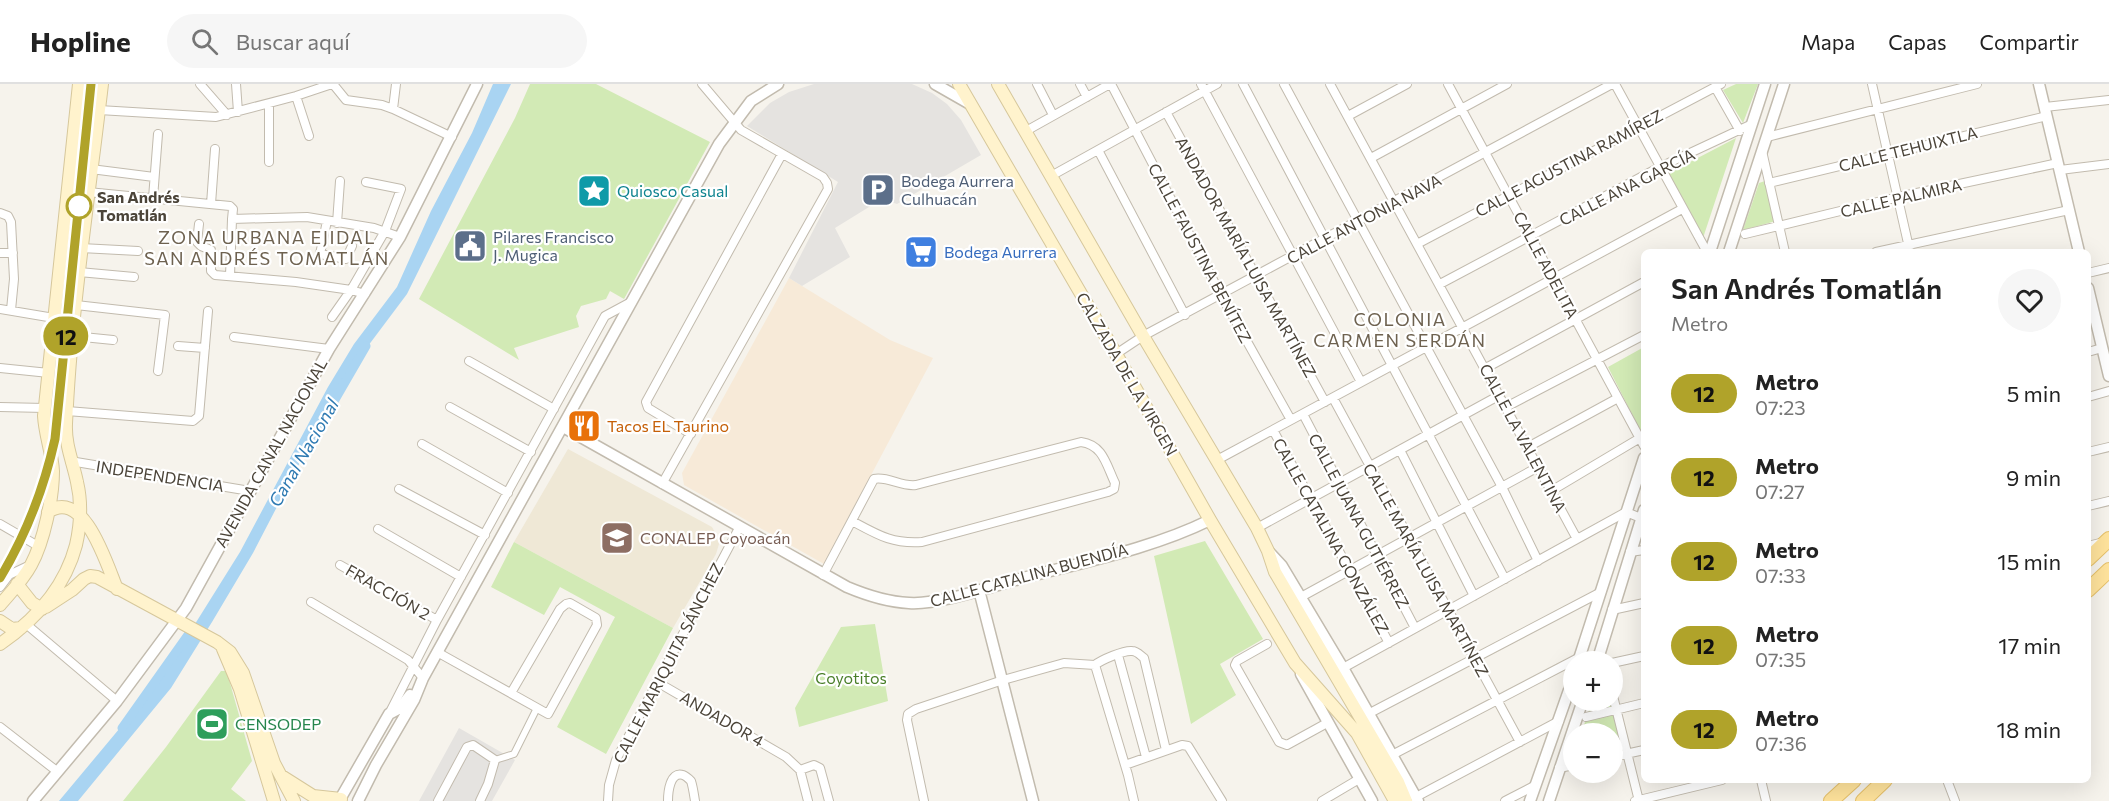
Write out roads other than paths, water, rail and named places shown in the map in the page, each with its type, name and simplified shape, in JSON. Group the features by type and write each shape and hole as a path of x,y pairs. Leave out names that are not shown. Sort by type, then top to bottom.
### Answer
{"main road":[{"path":"0,605 31,565 48,512 53,472 44,425 45,408 79,84"},
{"path":"42,609 65,574 82,516 78,484 70,461 66,438 67,411 81,248 102,84"},
{"name":"CALZADA DE LA VIRGEN","path":"959,84 1295,663 1357,733 1395,801"},
{"name":"CALZADA DE LA VIRGEN","path":"998,84 1257,528 1275,572 1398,782 1414,800"},
{"path":"48,512 63,507 74,509 82,516 117,589"},
{"path":"2091,556 2108,540"},
{"path":"2091,587 2109,570"},
{"path":"0,644 42,609 90,576 96,577 211,638 230,652 243,673 279,774 294,801"},
{"path":"17,584 32,603 42,609"},
{"path":"0,621 7,628 24,626"},
{"path":"223,648 224,656 240,689 274,801"},
{"path":"279,774 313,796 340,800"},
{"path":"1831,801 1851,783"},
{"path":"1863,801 1882,783"}],"street":[{"path":"200,84 227,115"},
{"path":"236,84 238,112"},
{"path":"99,110 195,116 227,115 333,84 346,100 382,105 452,137"},
{"path":"393,109 396,84"},
{"name":"AVENIDA CANAL NACIONAL","path":"33,801 181,622 250,490 329,349 400,237 477,84"},
{"path":"662,484 828,189 823,177 741,130 702,84"},
{"path":"389,714 400,708 421,680 719,144 752,101 778,84"},
{"path":"935,84 970,104"},
{"path":"1037,84 1053,115"},
{"path":"1080,84 1087,97"},
{"path":"1026,131 1110,84"},
{"name":"CALLE FAUSTINA BENÍTEZ","path":"1110,84 1221,295 1291,420"},
{"path":"1051,176 1166,112 1202,88 1216,84"},
{"path":"1243,84 1505,579"},
{"path":"1284,84 1502,487 1538,561"},
{"name":"CALLE LA VALENTINA","path":"1330,84 1577,539"},
{"path":"1348,116 1407,84"},
{"name":"CALLE ADELITA","path":"1448,84 1641,440"},
{"path":"1371,158 1507,84"},
{"path":"1614,84 1704,249"},
{"name":"CALLE ANTONIA NAVA","path":"1116,354 1143,336 1614,84"},
{"path":"1706,249 1765,84"},
{"path":"1730,249 1784,84"},
{"path":"1872,84 1909,248 2069,210"},
{"path":"1767,137 1977,84"},
{"path":"2039,84 2078,249"},
{"path":"1718,86 1740,131"},
{"name":"CALLE AGUSTINA RAMÍREZ","path":"1417,244 1718,86"},
{"path":"1202,88 1361,382"},
{"path":"296,96 309,136"},
{"name":"CALLE TEHUIXTLA","path":"1769,183 2046,112 2109,100"},
{"path":"269,104 269,162"},
{"name":"ANDADOR MARÍA LUISA MARTÍNEZ","path":"1166,112 1256,277 1329,400"},
{"name":"CALLE ANA GARCÍA","path":"1440,284 1660,167 1752,124"},
{"path":"153,198 158,134"},
{"path":"209,204 216,149"},
{"path":"1098,150 1185,315"},
{"path":"1762,151 1784,249"},
{"path":"691,434 648,408 646,402 782,154"},
{"name":"CALLE PALMIRA","path":"1745,234 1898,197 2059,167 2109,164"},
{"path":"91,169 154,177"},
{"path":"337,223 340,181"},
{"path":"332,317 351,290 385,231 401,189 366,182"},
{"path":"88,192 232,207 230,276"},
{"path":"1217,460 1682,209"},
{"path":"0,213 8,216 11,222 14,279 11,310"},
{"path":"232,219 293,216 374,228 400,237"},
{"path":"327,221 320,254 346,259 352,246"},
{"path":"199,224 197,242 211,250 212,273 296,282 365,294"},
{"path":"81,248 138,251"},
{"path":"0,253 13,253"},
{"path":"2091,272 2109,268"},
{"path":"79,272 134,278"},
{"path":"1486,368 1641,284"},
{"path":"340,800 605,316 631,302"},
{"path":"76,305 165,315 158,371"},
{"path":"2091,307 2109,376"},
{"path":"0,309 54,318"},
{"path":"67,411 193,421 199,416 208,311"},
{"path":"73,336 113,340"},
{"path":"234,337 329,349"},
{"path":"1506,407 1641,337"},
{"path":"178,345 205,348"},
{"path":"2091,351 2102,348"},
{"path":"469,361 554,409"},
{"path":"0,368 49,373"},
{"path":"2091,396 2109,392"},
{"path":"1257,528 1500,395"},
{"path":"1528,447 1618,398"},
{"name":"CALLE MARÍA LUISA MARTÍNEZ","path":"1329,400 1370,466 1520,742"},
{"path":"0,407 45,408"},
{"path":"450,407 531,452"},
{"name":"CALLE JUANA GUTIÉRREZ","path":"1303,414 1415,628"},
{"name":"CALLE CATALINA BUENDÍA","path":"563,427 823,575 856,591 887,600 923,603 979,590 1185,533 1210,520"},
{"name":"CALLE CATALINA GONZÁLEZ","path":"1273,430 1389,643"},
{"path":"823,575 874,479 880,478 906,486 916,485 1081,442 1091,443 1097,447 1115,483 1114,489 1108,492 922,542 908,543 883,538 852,521"},
{"path":"1551,491 1641,443"},
{"path":"422,444 508,493"},
{"path":"2091,451 2109,447"},
{"path":"1400,450 1474,596"},
{"name":"INDEPENDENCIA","path":"70,461 250,490"},
{"path":"1301,597 1538,467"},
{"path":"1582,651 1641,467"},
{"path":"399,489 485,535"},
{"path":"2091,505 2109,501"},
{"path":"1343,668 1626,512 1641,514"},
{"path":"1600,651 1641,520"},
{"path":"0,525 38,546"},
{"name":"CALLE MARIQUITA SÁNCHEZ","path":"608,801 609,785 616,760 739,528"},
{"path":"378,529 461,577"},
{"path":"2091,545 2108,540"},
{"path":"1630,552 1641,550"},
{"name":"CALZADA DE LA VIRGEN","path":"1268,551 1282,566 1343,668 1392,755 1414,800"},
{"name":"FRACCIÓN 2","path":"340,564 437,620"},
{"path":"0,586 9,575 31,565"},
{"path":"979,590 1033,801"},
{"path":"1368,714 1601,592"},
{"path":"311,602 408,660 421,680"},
{"path":"437,652 548,714 597,624 596,618 570,603 560,609 511,693"},
{"path":"1612,610 1641,604"},
{"path":"24,626 117,701"},
{"path":"1267,644 1237,661 1235,665 1279,742 1287,746 1327,723"},
{"path":"924,801 907,720 908,714 916,709 1003,680 1064,663 1095,665 1130,650 1138,652 1144,658 1166,750"},
{"path":"1118,655 1146,757"},
{"path":"1623,661 1641,657"},
{"name":"CALZADA DE LA VIRGEN","path":"1295,663 1372,801"},
{"path":"1095,665 1134,801"},
{"path":"1392,755 1563,667"},
{"path":"358,801 414,700 421,680"},
{"name":"ANDADOR 4","path":"657,682 786,757 800,770"},
{"path":"1623,708 1641,704"},
{"path":"495,760 514,754 537,708"},
{"path":"1530,801 1563,709"},
{"path":"1549,801 1579,711"},
{"path":"1586,717 1613,711"},
{"path":"1617,711 1638,801 1710,783"},
{"path":"1414,800 1559,721"},
{"path":"0,727 58,772"},
{"path":"438,801 467,747 472,745 495,760"},
{"path":"1125,765 1182,745 1188,746 1222,801"},
{"path":"1623,755 1641,751"},
{"path":"480,801 495,760"},
{"path":"808,801 800,770 814,765 820,768 830,801"},
{"path":"1559,768 1563,767"},
{"path":"668,801 670,783 680,774 685,775 691,781 695,801"},
{"path":"1322,801 1359,779"},
{"path":"1762,783 1766,801"},
{"path":"1948,783 1955,801"},
{"path":"1505,801 1534,786"}],"water":[{"name":"Canal Nacional","path":"493,84 511,84 407,294 356,362 336,393 253,553 212,622 171,688 78,801 59,801 160,680 240,552 328,387 354,344 397,287 431,211 472,133"}],"waterway":[{"name":"Canal Nacional","path":"307,448 366,346"},
{"name":"Canal Nacional","path":"122,728 190,632"}],"railway":[{"path":"0,578 34,509 53,440 63,369 92,84"}],"metro line":[{"name":"12","path":"0,578 28,523 44,482 55,439 91,84"}],"place":[{"name":"Bodega Aurrera Culhuacán","path":"878,190"},
{"name":"Quiosco Casual","path":"594,191"},
{"name":"San Andrés Tomatlán","path":"79,206"},
{"name":"Pilares Francisco J. Mugica","path":"470,246"},
{"name":"Bodega Aurrera","path":"921,252"},
{"name":"Tacos EL Taurino","path":"584,426"},
{"name":"CONALEP Coyoacán","path":"617,538"},
{"name":"CENSODEP","path":"212,724"}],"district":[{"name":"ZONA URBANA EJIDAL SAN ANDRÉS TOMATLÁN","path":"267,248"},
{"name":"COLONIA CARMEN SERDÁN","path":"1400,330"}],"park label":[{"name":"Coyotitos","path":"851,678"}]}
